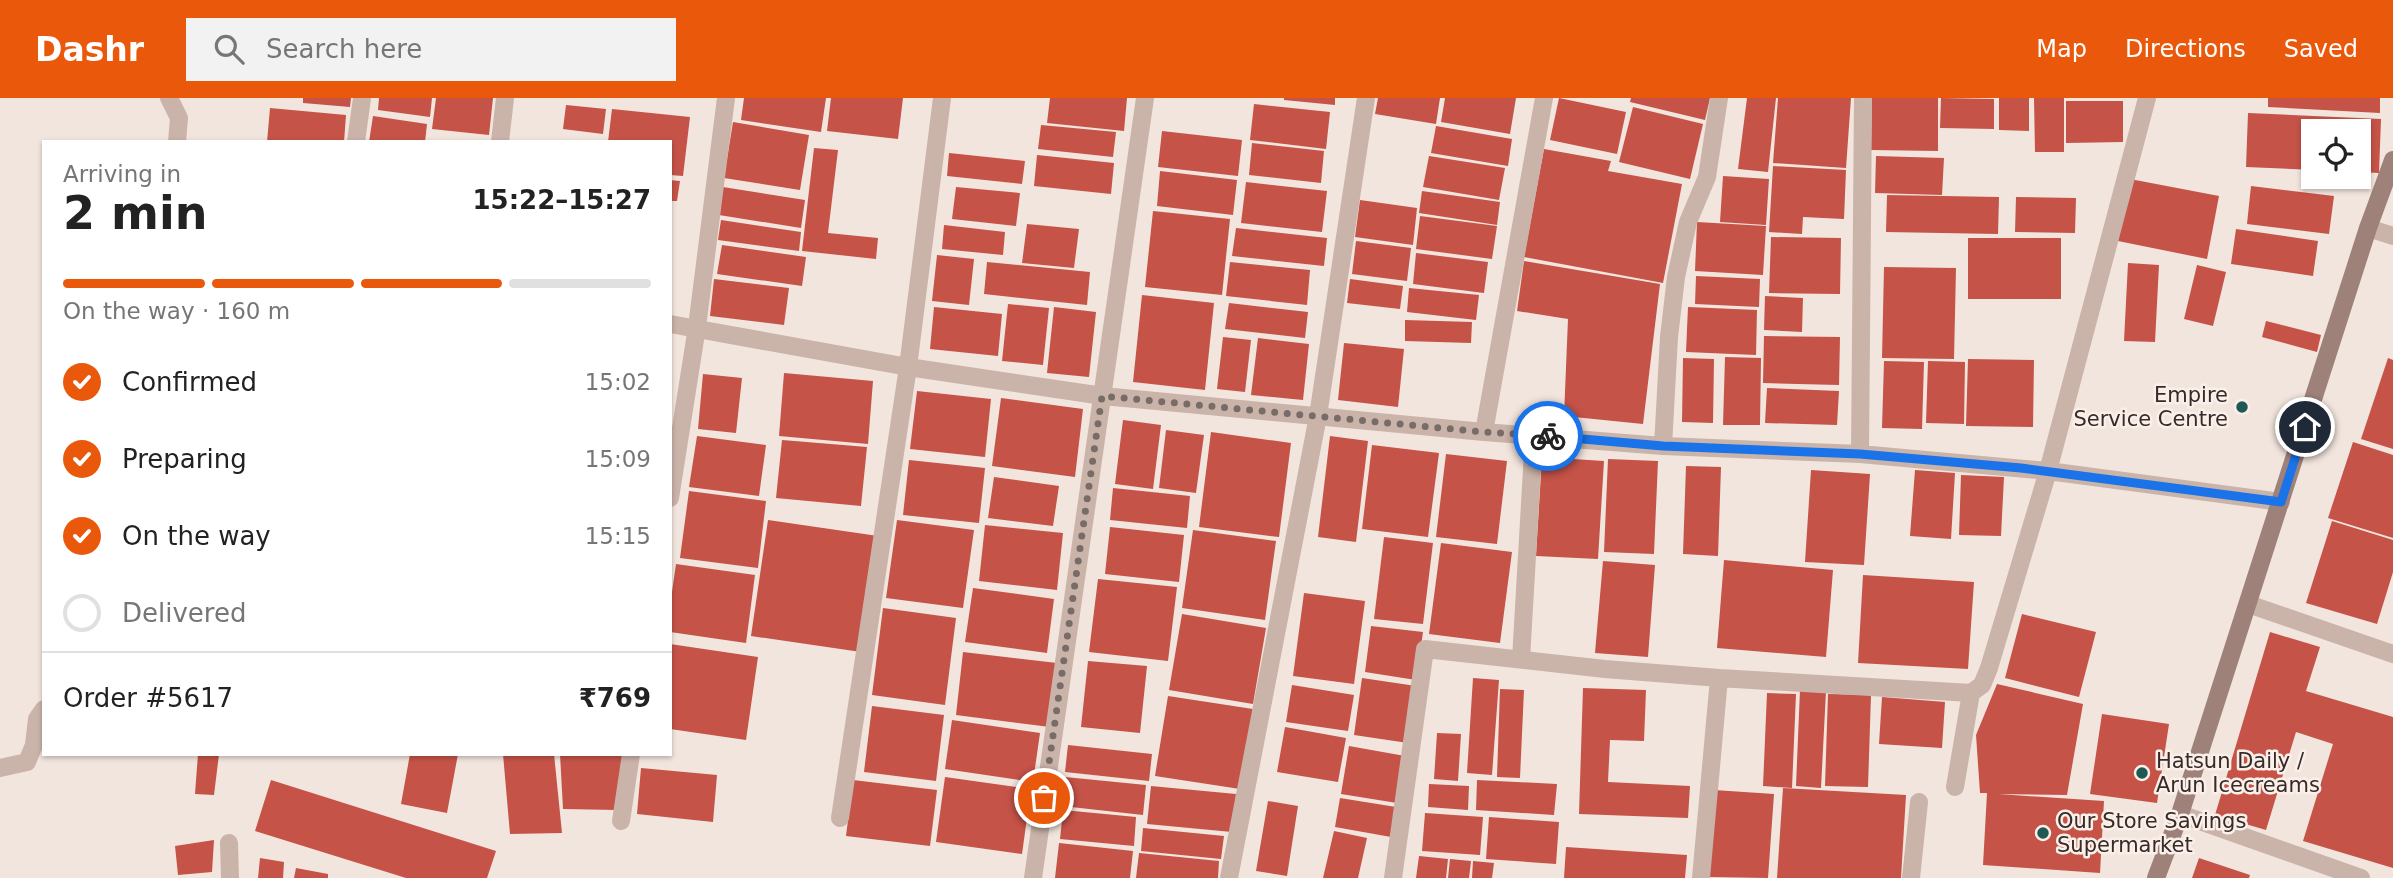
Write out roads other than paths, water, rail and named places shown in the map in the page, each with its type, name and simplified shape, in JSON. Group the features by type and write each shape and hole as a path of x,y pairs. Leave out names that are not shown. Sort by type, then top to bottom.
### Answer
{"main road":[{"path":"2156,878 2180,814 2368,228 2393,160"}],"street":[{"path":"169,98 179,118 177,140"},
{"path":"356,140 362,98"},
{"path":"500,140 505,98"},
{"path":"672,485 726,98"},
{"path":"839,818 908,368 942,98"},
{"path":"1033,878 1145,98"},
{"path":"1229,878 1318,416 1366,98"},
{"path":"1484,432 1544,98"},
{"path":"1663,446 1669,337 1676,277 1688,222 1707,177 1719,98"},
{"path":"1860,454 1863,98"},
{"path":"1393,878 1424,649 1719,678 1971,693 1982,685 2048,471 2144,99"},
{"path":"2368,228 2393,236"},
{"path":"672,324 908,368 1102,396 1663,446 1860,454 2048,471 2281,502"},
{"path":"1521,659 1534,435"},
{"path":"2248,604 2393,654"},
{"path":"1701,878 1719,678"},
{"path":"1955,787 1971,693"},
{"path":"0,768 10,768 27,762 34,745 37,719 42,712"},
{"path":"621,821 631,756"},
{"path":"1911,878 1919,802"},
{"path":"2180,814 2361,878"},
{"path":"229,843 230,878"}],"place":[{"name":"Empire Service Centre","path":"2242,407"},
{"name":"Hatsun Daily / Arun Icecreams","path":"2142,773"},
{"name":"Our Store Savings Supermarket","path":"2043,833"}]}
